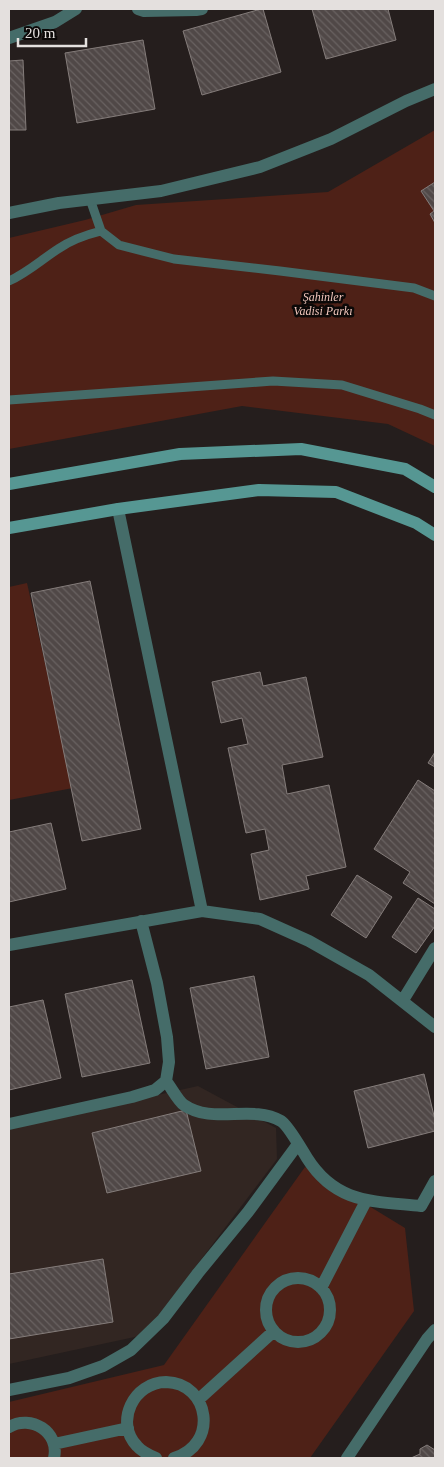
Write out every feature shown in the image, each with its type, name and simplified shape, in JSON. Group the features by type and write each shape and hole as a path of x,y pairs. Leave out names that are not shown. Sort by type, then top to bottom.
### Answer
{"street":[{"path":"9,38 55,22 76,9"},
{"path":"138,9 144,11 202,9"},
{"path":"9,214 59,203 161,191 260,167 331,139 406,101 435,89"},
{"path":"9,484 180,454 301,449 405,469 435,487"},
{"path":"9,528 118,509 259,490 336,492 416,523 435,535"},
{"path":"118,509 202,911"},
{"path":"9,945 202,911 260,919 309,941 369,974 435,1027"},
{"path":"9,1124 132,1097 155,1090 166,1081 169,1062 167,1037 157,983 142,921"},
{"path":"403,1000 435,948"},
{"path":"166,1081 183,1105 203,1113 261,1114 282,1122 316,1172 341,1192 366,1201 421,1206 435,1181"},
{"path":"9,1390 69,1378 103,1366 131,1350 163,1319 248,1212 298,1144"},
{"path":"321,1288 366,1201"},
{"path":"304,1278 314,1282 321,1288 330,1308 328,1320 315,1337 304,1341 293,1341 283,1338 274,1331 268,1323 266,1303 276,1286 284,1280 304,1278"},
{"path":"347,1458 435,1330"},
{"path":"198,1400 274,1331"},
{"path":"156,1458 146,1454 136,1446 129,1434 127,1422 129,1409 134,1398 154,1384 167,1382 179,1385 190,1391 198,1400 203,1412 204,1425 201,1438 183,1456 174,1458"},
{"path":"9,1428 14,1424 24,1422 34,1423 43,1428 50,1435 54,1444 54,1458"},
{"path":"54,1444 128,1428"}],"lane":[{"path":"90,199 101,231 119,245 174,259 414,288 435,296"},
{"path":"9,281 30,270 56,250 72,241 101,231"},
{"path":"9,400 273,381 342,385 435,415"}],"shaded area":[{"path":"198,1086 276,1128 277,1159 144,1335 9,1364 9,1128"}],"green space":[{"name":"Şahinler Vadisi Parkı","path":"435,130 435,446 388,424 242,406 9,449 9,238 85,220 136,205 328,192"},
{"path":"27,583 73,788 9,800 9,587"},
{"path":"305,1167 405,1228 414,1311 310,1458 9,1458 9,1402 164,1365"}],"building":[{"path":"263,9 281,72 202,95 183,31"},
{"path":"312,9 388,9 396,40 326,59"},
{"path":"143,40 155,109 77,123 65,53"},
{"path":"23,60 26,130 9,130 9,61"},
{"path":"435,182 435,223 430,214 434,211 421,191"},
{"path":"90,581 141,829 82,841 31,593"},
{"path":"260,672 263,686 306,677 323,757 282,765 287,794 329,785 346,867 306,876 309,889 260,900 251,854 269,850 265,829 246,833 228,748 248,744 242,718 221,723 212,682"},
{"path":"435,752 435,767 428,763"},
{"path":"418,780 435,791 435,904 403,883 410,872 374,849"},
{"path":"51,823 66,889 9,902 9,832"},
{"path":"357,875 392,897 366,938 331,915"},
{"path":"418,898 435,909 435,926 416,953 392,937"},
{"path":"254,976 269,1057 206,1069 190,988"},
{"path":"132,980 150,1063 82,1077 65,994"},
{"path":"43,1000 61,1078 9,1090 9,1007"},
{"path":"424,1074 435,1120 435,1131 368,1148 354,1091"},
{"path":"186,1110 201,1171 107,1193 92,1133"},
{"path":"103,1259 113,1322 9,1339 9,1274"},
{"path":"427,1445 435,1450 435,1458 411,1458 420,1454 420,1449"}]}
